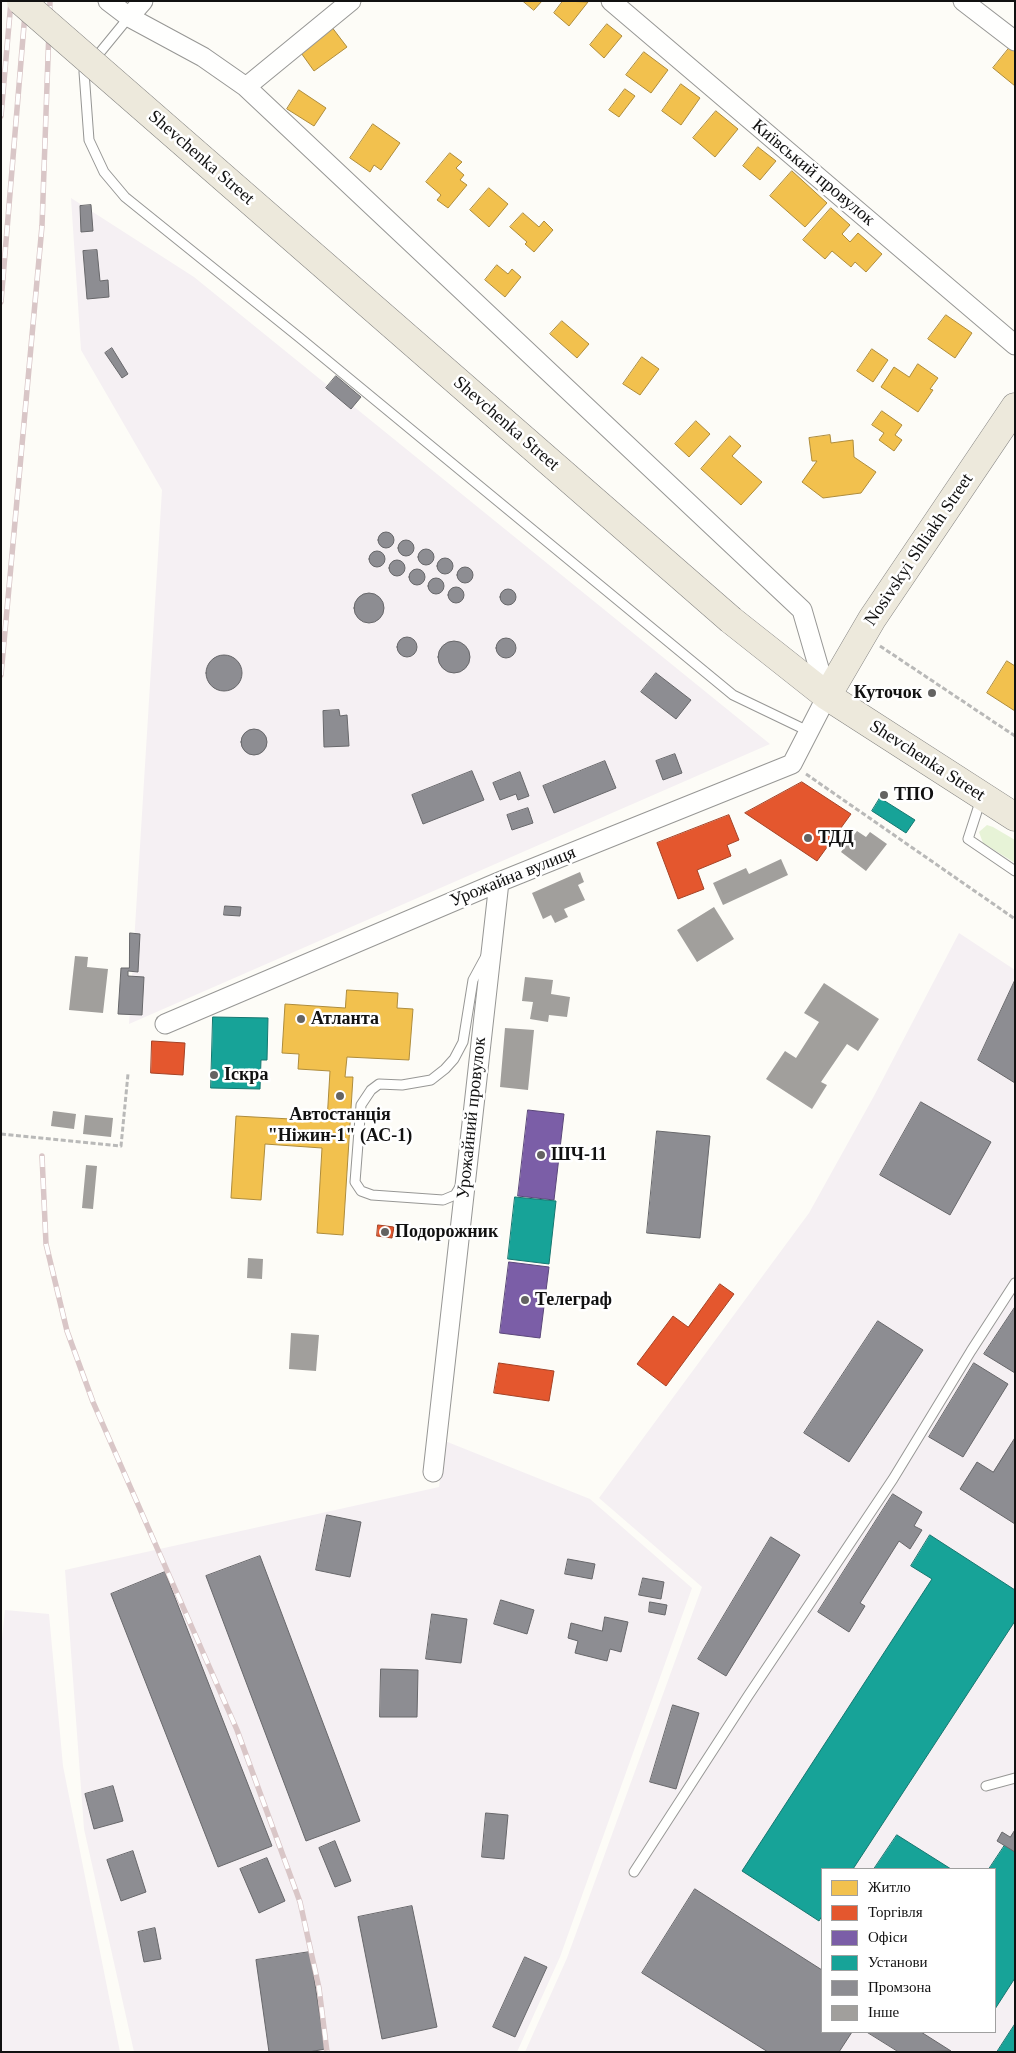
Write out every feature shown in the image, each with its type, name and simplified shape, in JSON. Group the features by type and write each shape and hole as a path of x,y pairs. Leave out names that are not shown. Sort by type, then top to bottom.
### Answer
{"main road":[{"name":"Shevchenka Street","path":"21,1 731,620 827,696 1015,817"},
{"name":"Nosivskyi Shliakh Street","path":"827,696 863,634 1015,407"}],"street":[{"path":"108,1 129,17 203,57 246,87 802,610 827,696 792,764"},
{"path":"129,17 143,1"},
{"path":"246,87 351,1"},
{"name":"Київський провулок","path":"611,1 1015,345"},
{"path":"962,1 1015,41"},
{"name":"Урожайна вулиця","path":"165,1024 499,882 792,764"},
{"name":"Урожайний провулок","path":"433,1472 499,882"}],"lane":[{"path":"129,17 84,72 89,140 104,172 125,197 300,338 733,695 808,731"},
{"path":"982,796 968,840 1015,871"},
{"path":"467,1169 455,1195 443,1200 372,1195 361,1191 355,1182 361,1105 374,1086 379,1084 419,1083 431,1080 454,1059 463,1042 474,980 492,948"},
{"path":"634,1872 748,1696 893,1479 1015,1283"},
{"path":"986,1786 1015,1778"}],"path":[{"path":"863,634 1015,736"},
{"path":"792,764 1015,919"},
{"path":"1,1134 121,1146 128,1074"}],"shaded area":[{"path":"71,198 194,277 770,744 129,1024 162,490 81,350"},
{"path":"959,933 1015,970 1015,2052 525,2052 567,1958 702,1587 599,1498 809,1213 874,1096"},
{"path":"445,1441 590,1499 692,1588 560,1957 517,2052 134,2052 84,1829 65,1570 439,1487"},
{"path":"5,1610 49,1614 63,1766 120,2052 1,2052 1,1648"}],"green space":[{"path":"987,825 1015,840 1015,863 983,843 979,832"}],"building: Житло":[{"path":"523,1 542,1 534,10"},
{"path":"563,1 588,2 569,26 554,13"},
{"path":"607,24 622,36 604,58 590,45"},
{"path":"331,26 347,47 314,71 299,50"},
{"path":"1010,47 1015,51 1015,86 993,68"},
{"path":"644,52 668,70 651,93 626,75"},
{"path":"681,84 700,98 681,125 662,111"},
{"path":"625,89 635,96 619,117 609,110"},
{"path":"299,90 326,108 314,126 287,109"},
{"path":"716,111 738,129 715,157 693,138"},
{"path":"373,124 400,143 381,170 374,165 370,172 350,158"},
{"path":"758,147 776,161 760,180 743,166"},
{"path":"450,153 462,162 456,168 464,175 460,180 467,185 448,208 437,200 441,195 426,182"},
{"path":"792,171 827,203 805,227 770,196"},
{"path":"489,188 508,204 489,227 470,210"},
{"path":"831,208 850,225 842,234 850,242 858,233 882,254 866,272 855,262 851,267 832,251 825,259 803,240"},
{"path":"523,213 539,227 544,221 553,230 534,252 525,244 527,242 510,227"},
{"path":"497,265 508,274 512,269 521,277 505,297 485,280"},
{"path":"946,315 972,333 955,358 928,339"},
{"path":"562,321 589,344 577,358 550,334"},
{"path":"872,349 888,360 873,382 857,371"},
{"path":"642,357 659,369 640,395 623,384"},
{"path":"918,364 938,378 930,389 933,390 918,412 881,387 894,367 909,377"},
{"path":"882,411 902,425 895,435 902,440 894,451 879,440 884,433 872,425"},
{"path":"696,421 710,434 689,457 675,444"},
{"path":"830,435 831,443 853,440 854,457 876,472 861,493 823,498 802,482 817,461 812,461 809,438"},
{"path":"730,436 741,446 732,456 762,482 741,505 701,469"},
{"path":"1007,661 1015,666 1015,711 987,693"},
{"name":"Автостанція \"Ніжин-1\" (АС-1)","path":"347,990 398,993 397,1008 413,1009 409,1060 347,1057 345,1077 353,1077 343,1235 317,1233 322,1148 265,1144 261,1200 231,1198 236,1116 327,1121 330,1071 298,1069 299,1054 282,1053 285,1004 345,1008"}],"building: Торгівля":[{"name":"ТДД","path":"802,782 851,814 817,861 745,813"},
{"path":"729,815 739,840 727,845 731,856 697,870 704,889 678,899 657,843"},
{"path":"152,1041 185,1043 183,1075 151,1073"},
{"name":"Подорожник","path":"378,1225 394,1227 392,1238 377,1236"},
{"path":"720,1284 734,1294 666,1386 637,1364 673,1316 688,1327"},
{"path":"499,1363 554,1371 549,1401 494,1393"}],"building: Офіси":[{"name":"ШЧ-11","path":"528,1110 564,1114 554,1200 518,1196"},
{"name":"Телеграф","path":"509,1262 549,1267 540,1338 500,1333"}],"building: Установи":[{"path":"880,798 915,820 906,833 872,811"},
{"path":"213,1017 268,1018 267,1060 261,1060 260,1089 211,1088"},
{"path":"515,1197 556,1201 549,1264 508,1259"},
{"path":"930,1535 1015,1590 1015,1621 854,1868 821,1868 821,1918 819,1921 742,1871 932,1579 911,1566"},
{"path":"897,1835 949,1868 875,1868"},
{"path":"1005,1845 1015,1852 1015,1978 996,2007 996,1868 990,1868"},
{"path":"1015,2024 1015,2052 997,2052"}],"building: Промзона":[{"path":"91,205 93,231 81,232 80,206"},
{"path":"97,250 100,281 108,280 109,297 87,299 83,251"},
{"path":"112,348 128,374 122,378 105,353"},
{"path":"336,376 361,397 351,409 326,388"},
{"path":"386,532 394,540 386,548 378,540"},
{"path":"406,540 414,548 406,556 398,548"},
{"path":"426,549 432,551 434,557 432,563 426,565 420,563 418,557 420,551"},
{"path":"377,551 383,553 385,559 383,565 377,567 371,565 369,559 371,553"},
{"path":"445,558 451,560 453,566 451,572 445,574 439,572 437,566 439,560"},
{"path":"397,560 403,562 405,568 403,574 397,576 391,574 389,568 391,562"},
{"path":"465,567 471,569 473,575 471,581 465,583 459,581 457,575 459,569"},
{"path":"417,569 423,571 425,577 423,583 417,585 411,583 409,577 411,571"},
{"path":"436,578 442,580 444,586 442,592 436,594 430,592 428,586 430,580"},
{"path":"456,587 462,589 464,595 462,601 456,603 450,601 448,595 450,589"},
{"path":"508,589 514,591 516,597 514,603 508,605 502,603 500,597 502,591"},
{"path":"369,593 380,597 384,608 380,619 369,623 358,619 354,608 358,597"},
{"path":"403,637 411,637 417,643 417,651 411,657 403,657 397,651 397,643"},
{"path":"502,638 510,638 516,644 516,652 510,658 502,658 496,652 496,644"},
{"path":"454,641 465,646 470,657 465,668 454,673 443,668 438,657 443,646"},
{"path":"224,655 231,656 237,660 241,666 241,680 237,686 231,690 224,691 217,690 211,686 207,680 206,673 207,666 211,660 217,656"},
{"path":"656,673 691,700 676,719 641,692"},
{"path":"339,710 340,716 347,715 349,746 324,747 323,711"},
{"path":"254,729 263,733 267,742 263,751 254,755 245,751 241,742 245,733"},
{"path":"675,754 682,773 663,780 656,761"},
{"path":"605,761 616,788 554,813 543,786"},
{"path":"472,771 484,800 423,824 412,795"},
{"path":"520,772 529,796 518,800 516,794 500,800 493,783"},
{"path":"528,808 533,823 512,830 507,815"},
{"path":"225,906 241,907 240,916 224,915"},
{"path":"130,933 140,934 138,972 128,971 128,976 144,977 142,1015 118,1014 121,968 129,968"},
{"path":"1015,980 1015,1083 978,1060"},
{"path":"921,1102 991,1142 950,1215 880,1175"},
{"path":"657,1131 710,1136 700,1238 647,1233"},
{"path":"1015,1307 1015,1373 984,1354"},
{"path":"878,1321 923,1350 849,1462 804,1433"},
{"path":"974,1363 1008,1384 963,1457 929,1437"},
{"path":"1015,1438 1015,1524 960,1489 977,1462 993,1472"},
{"path":"893,1494 922,1512 914,1526 922,1530 910,1549 899,1541 860,1603 865,1606 849,1632 818,1612"},
{"path":"327,1515 361,1522 350,1577 316,1570"},
{"path":"771,1537 800,1555 726,1676 698,1659"},
{"path":"260,1556 360,1821 306,1841 206,1576"},
{"path":"568,1559 595,1564 592,1579 565,1574"},
{"path":"165,1572 272,1846 218,1867 111,1594"},
{"path":"643,1578 664,1582 661,1599 639,1595"},
{"path":"501,1600 534,1610 527,1634 494,1624"},
{"path":"650,1602 667,1605 665,1615 649,1612"},
{"path":"432,1614 467,1619 461,1663 426,1659"},
{"path":"605,1617 628,1622 621,1652 610,1649 607,1661 575,1653 578,1641 568,1638 571,1623 602,1631"},
{"path":"381,1669 418,1670 417,1717 380,1717"},
{"path":"673,1705 699,1713 676,1789 650,1782"},
{"path":"113,1786 123,1821 94,1829 85,1794"},
{"path":"486,1813 508,1815 504,1859 482,1857"},
{"path":"1015,1830 1015,1852 997,1841 1002,1832 1010,1837"},
{"path":"335,1841 351,1881 335,1887 319,1848"},
{"path":"133,1851 146,1892 121,1901 107,1860"},
{"path":"267,1858 285,1901 259,1913 240,1869"},
{"path":"695,1889 821,1969 821,2033 851,2033 839,2052 768,2052 642,1973"},
{"path":"412,1906 437,2027 382,2039 358,1917"},
{"path":"155,1928 161,1959 144,1962 138,1932"},
{"path":"310,1952 325,2049 309,2052 269,2052 256,1960"},
{"path":"525,1957 547,1967 515,2037 493,2027"},
{"path":"869,2033 923,2033 951,2051 899,2052"}],"building: Інше":[{"path":"857,831 866,837 870,832 887,844 866,871 841,852"},
{"path":"781,859 788,875 723,905 713,883 746,868 749,874"},
{"path":"580,872 584,882 578,885 585,900 564,909 568,917 555,923 551,915 543,919 532,893"},
{"path":"714,907 734,939 697,962 677,930"},
{"path":"75,956 88,957 87,967 108,969 103,1013 69,1010"},
{"path":"525,977 553,980 551,994 570,997 567,1017 549,1015 548,1022 530,1019 533,1002 522,1001"},
{"path":"824,983 879,1019 858,1051 847,1044 821,1082 827,1085 812,1109 766,1079 785,1051 796,1058 819,1022 804,1013"},
{"path":"505,1028 534,1030 528,1090 500,1087"},
{"path":"53,1111 76,1114 74,1129 51,1126"},
{"path":"85,1115 113,1118 111,1137 83,1134"},
{"path":"86,1165 97,1166 93,1209 82,1208"},
{"path":"248,1258 263,1259 262,1279 247,1278"},
{"path":"291,1333 319,1335 316,1371 289,1369"}],"railway":[{"path":"1,116 11,1"},
{"path":"1,302 26,1"},
{"path":"1,675 42,226 50,1"},
{"path":"42,1156 46,1244 67,1331 93,1402 237,1730 300,1902 319,1988 327,2052"}],"place":[{"name":"Куточок","path":"932,693"},
{"name":"ТПО","path":"884,795"},
{"name":"ТДД","path":"808,838"},
{"name":"Атланта","path":"301,1019"},
{"name":"Іскра","path":"214,1075"},
{"name":"Автостанція \"Ніжин-1\" (АС-1)","path":"340,1096"},
{"name":"ШЧ-11","path":"541,1155"},
{"name":"Подорожник","path":"385,1232"},
{"name":"Телеграф","path":"525,1300"}]}
